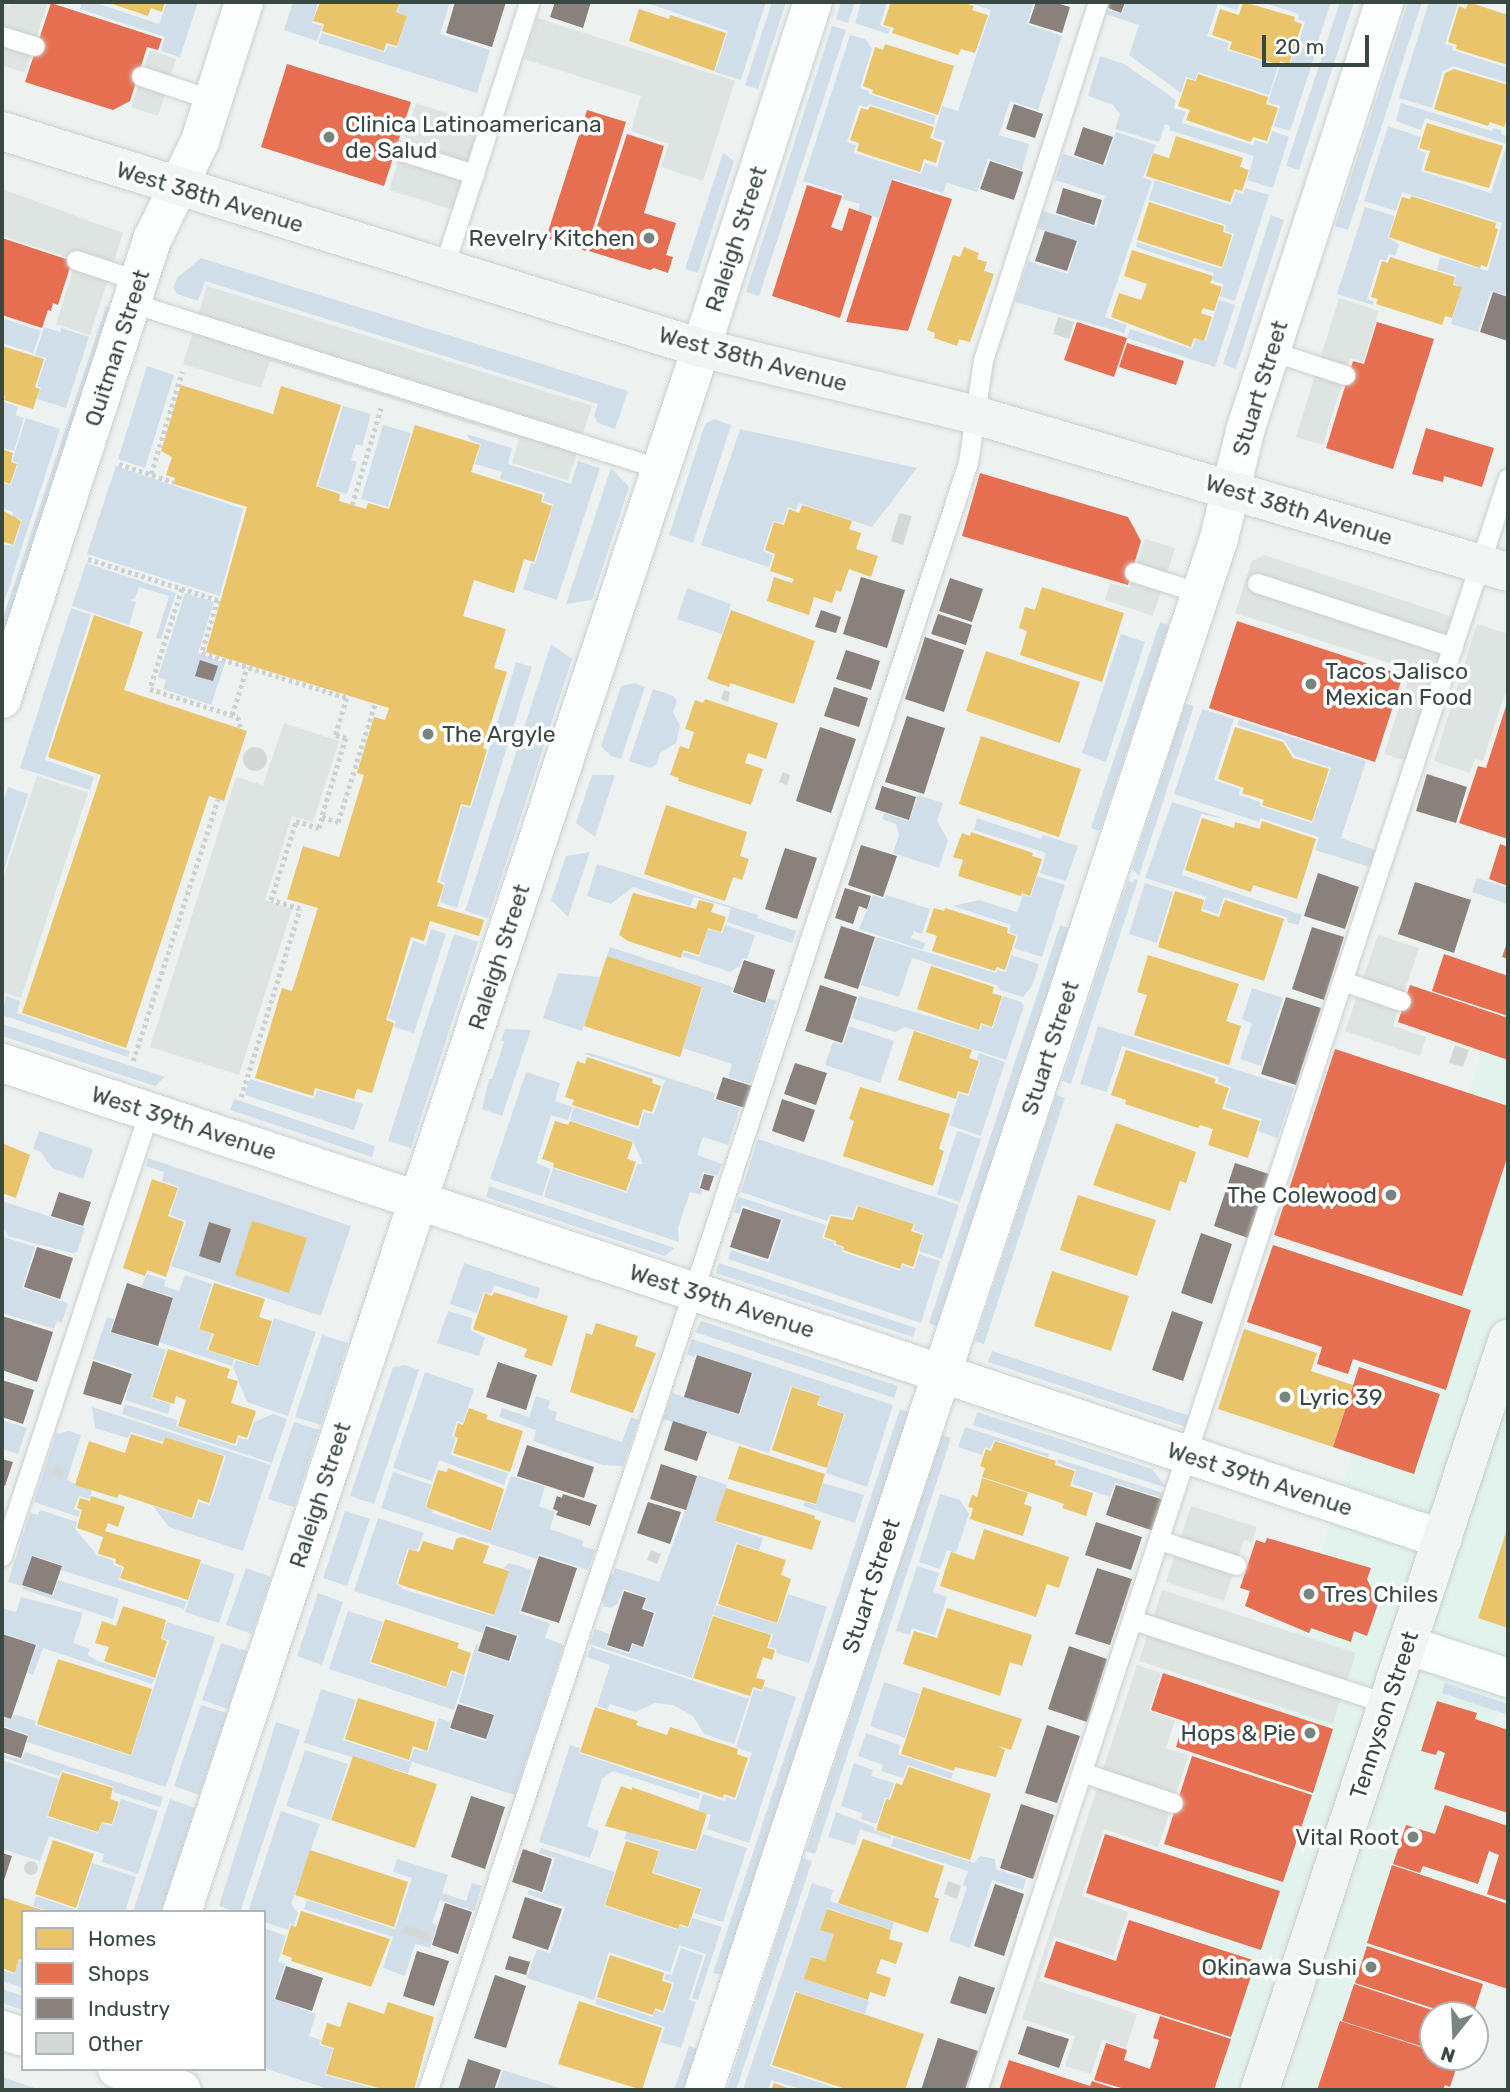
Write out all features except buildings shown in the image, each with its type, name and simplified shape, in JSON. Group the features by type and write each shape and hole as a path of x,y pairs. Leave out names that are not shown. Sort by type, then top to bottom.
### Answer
{"main road":[{"name":"West 38th Avenue","path":"2,131 701,348 975,415 1494,568"},
{"name":"Tennyson Street","path":"1260,2090 1508,1339"}],"street":[{"name":"Quitman Street","path":"2,699 153,238 200,141 244,2"},
{"name":"Raleigh Street","path":"183,1910 701,348 813,2"},
{"name":"Stuart Street","path":"704,2090 1200,593 1271,351 1384,2"},
{"name":"West 39th Avenue","path":"2,1063 1442,1539"},
{"path":"1407,1645 1508,1678"},
{"path":"2,2031 21,2037"},
{"path":"125,2075 182,2090"}],"lane":[{"path":"443,269 529,2"},
{"path":"428,2090 968,463 983,360 1098,2"},
{"path":"2,36 34,46"},
{"path":"141,76 213,100"},
{"path":"401,151 474,174"},
{"path":"76,260 135,292 661,469"},
{"path":"1271,351 1345,375"},
{"path":"977,2090 1453,647 1494,568 1508,478"},
{"path":"1134,572 1200,593"},
{"path":"1257,583 1453,647"},
{"path":"1343,981 1401,1001"},
{"path":"2,1556 149,1112"},
{"path":"1159,1540 1236,1565"},
{"path":"1133,1620 1388,1704"},
{"path":"1082,1772 1173,1803"}],"path":[{"path":"151,474 182,372"},
{"path":"352,505 382,406"},
{"path":"111,462 174,482"},
{"path":"80,557 218,600 202,653 347,698 336,735 346,738 319,828 296,821 271,900 300,909 241,1097"},
{"path":"182,589 150,689 238,717 241,729"},
{"path":"232,715 247,667"},
{"path":"322,817 338,822 375,703"},
{"path":"133,1061 218,799"}],"shaded area":[{"path":"11,2 48,2 25,73 2,65 2,3 10,6"},
{"path":"82,2 93,2 159,24 167,2 198,2 180,57 161,51 165,37 80,9"},
{"path":"293,2 318,2 312,23 322,26 317,41 284,30"},
{"path":"400,2 450,2 440,34 490,50 477,93 318,43 322,33 385,52 388,45 397,48 407,16 397,12"},
{"path":"644,2 766,2 741,80 715,72 728,31"},
{"path":"772,2 786,2 758,89 745,85"},
{"path":"841,2 855,2 848,23 836,19"},
{"path":"861,2 887,2 880,25 890,29 888,34 855,23"},
{"path":"967,2 1034,2 1027,24 1062,36 1038,110 1010,101 999,135 1029,144 1022,170 988,159 977,192 947,183 943,193 893,179 879,218 858,211 860,204 842,199 844,194 803,181 850,35 865,39 872,49 860,88 869,91 869,94 936,116 934,125 869,104 867,107 859,105 847,142 856,145 854,153 921,174 925,163 937,167 945,141 933,137 942,106 958,111 991,10"},
{"path":"1126,2 1240,2 1237,10 1218,4 1207,36 1229,43 1227,50 1278,66 1269,95 1198,72 1195,80 1186,77 1181,93 1129,55 1139,25 1105,14 1106,9 1122,14"},
{"path":"1261,2 1331,2 1316,47 1299,42 1305,22 1298,19 1299,14"},
{"path":"1340,2 1354,2 1299,170 1286,166"},
{"path":"1408,2 1422,2 1348,230 1335,226"},
{"path":"1429,2 1467,2 1465,5 1458,3 1445,44 1453,46 1452,50 1508,68 1508,83 1453,66 1443,71 1432,108 1399,98"},
{"path":"537,18 735,81 703,181 661,167 669,144 631,131 641,96 524,59"},
{"path":"832,26 846,30 759,296 746,292"},
{"path":"1296,45 1316,52 1290,131 1274,126 1280,106 1268,102 1280,65 1289,67"},
{"path":"150,50 176,59 158,116 131,107"},
{"path":"1100,56 1124,64 1176,100 1174,108 1186,112 1182,123 1253,145 1255,140 1268,144 1272,131 1289,137 1273,188 1247,180 1254,156 1169,130 1170,126 1165,124 1159,142 1115,129 1120,114 1113,105 1088,96"},
{"path":"416,103 480,124 453,210 389,190"},
{"path":"1401,103 1492,131 1493,128 1501,130 1501,134 1508,136 1508,296 1491,291 1478,332 1451,324 1462,287 1454,284 1456,275 1437,270 1440,257 1488,271 1502,223 1402,192 1396,211 1364,201 1388,126 1421,137 1417,149 1426,153 1421,171 1491,193 1507,144 1425,118 1421,130 1396,121"},
{"path":"1116,132 1156,145 1143,177 1152,181 1105,317 1127,325 1124,333 1015,302 1028,261 1068,274 1078,242 1037,228 1043,211 1096,227 1105,196 1055,180 1063,154 1105,166"},
{"path":"723,153 734,161 698,273 685,269"},
{"path":"1155,180 1231,205 1236,192 1243,194 1245,188 1269,195 1235,301 1220,296 1224,284 1212,280 1214,273 1136,247 1137,242 1222,269 1234,234 1225,231 1226,225 1149,200"},
{"path":"2,189 123,233 90,335 56,324 76,260 2,236"},
{"path":"1365,207 1395,216 1388,237 1399,245 1395,256 1389,254 1386,261 1380,259 1367,299 1374,302 1373,305 1337,294"},
{"path":"1271,215 1284,220 1236,369 1223,364"},
{"path":"201,258 628,391 615,429 598,423 594,416 598,404 205,281 198,301 177,294 173,288 177,278"},
{"path":"207,286 592,406 568,480 512,463 519,439 270,361 261,388 183,364"},
{"path":"1339,298 1379,311 1363,362 1350,358 1323,445 1296,437"},
{"path":"1219,300 1235,305 1215,367 1127,338 1130,329 1192,349 1196,339 1206,341"},
{"path":"106,306 116,309 2,652 2,621"},
{"path":"2,318 41,331 33,353 2,343"},
{"path":"44,327 60,332 61,328 89,337 66,408 37,399 41,388 37,386 46,358 35,355"},
{"path":"147,366 174,375 145,468 118,459"},
{"path":"2,401 18,407 16,415 24,418 14,451 2,448"},
{"path":"343,406 371,414 362,446 356,444 351,460 357,462 347,494 318,486"},
{"path":"26,418 60,429 2,609 3,544 14,546 22,520 12,517 13,512 2,508 2,491 4,483 11,485 18,463 12,461"},
{"path":"714,419 731,425 693,543 669,535 705,424"},
{"path":"383,425 411,433 388,507 361,499"},
{"path":"740,429 917,468 872,527 799,503 796,510 788,507 783,523 773,521 763,551 773,555 769,567 701,545"},
{"path":"466,434 512,448 508,464 571,484 578,461 600,468 557,600 523,589 531,563 535,564 553,504 543,501 545,493 500,479 502,472 475,464 481,444 470,440"},
{"path":"116,466 243,509 220,596 87,554"},
{"path":"611,468 629,487 592,600 566,604"},
{"path":"1145,539 1175,548 1153,616 1105,600 1110,583 1129,588"},
{"path":"1264,555 1454,617 1407,761 1384,754 1411,670 1235,613 1252,561"},
{"path":"86,563 176,593 161,639 156,638 169,596 139,587 135,598 130,600 136,602 129,625 72,606"},
{"path":"687,588 731,604 722,634 677,619"},
{"path":"185,593 214,602 198,653 225,663 211,705 163,689 166,680 158,677"},
{"path":"71,608 91,615 45,760 94,777 90,790 20,768"},
{"path":"1160,622 1169,625 1100,831 1091,828"},
{"path":"1477,624 1508,634 1508,693 1505,693 1483,761 1475,759 1470,773 1434,761"},
{"path":"1121,634 1145,642 1106,762 1082,753"},
{"path":"551,644 572,659 488,918 465,911"},
{"path":"516,662 532,667 457,908 440,902 445,883 440,881 462,806 471,808"},
{"path":"634,683 645,687 621,759 611,756 601,746 621,686"},
{"path":"653,689 674,696 677,702 673,712 680,726 676,743 660,753 657,764 650,768 629,761"},
{"path":"1185,703 1194,706 1139,876 1132,869"},
{"path":"1202,709 1234,719 1214,780 1240,789 1239,795 1260,802 1260,806 1312,823 1331,768 1295,756 1284,740 1237,725 1239,720 1366,761 1341,838 1378,851 1373,868 1315,850 1319,837 1260,818 1259,822 1174,794"},
{"path":"284,723 339,741 313,822 292,816 265,900 292,909 239,1075 150,1047 236,777 263,785"},
{"path":"592,775 615,775 595,837 576,823"},
{"path":"37,776 88,793 21,998 2,992 2,882"},
{"path":"8,787 28,794 2,876 2,805"},
{"path":"918,795 943,803 937,821 948,840 939,868 893,853 899,835 896,824 882,819 884,813 909,821"},
{"path":"1172,802 1229,820 1201,814 1182,875 1302,915 1298,925 1287,922 1288,918 1224,897 1218,914 1202,909 1206,897 1145,878"},
{"path":"977,818 1041,839 1043,835 1078,846 1066,881 1040,873 1046,853 974,830"},
{"path":"590,852 568,917 551,900 566,856"},
{"path":"597,864 758,915 757,918 796,931 792,943 727,922 731,908 694,897 690,906 633,887 611,904 587,896"},
{"path":"1037,876 1065,885 1042,957 1014,948 1018,936 1009,932 1011,925 953,906 979,900 1017,912 1023,895 1031,897"},
{"path":"1477,878 1508,888 1508,904 1472,892"},
{"path":"1134,879 1138,880 1071,1084 1062,1081 1128,881 1133,883"},
{"path":"1145,883 1173,892 1157,943 1129,934"},
{"path":"873,895 884,899 886,895 930,909 922,934 914,931 911,938 925,943 923,950 859,929"},
{"path":"725,925 755,935 747,959 742,958 740,966 730,972 682,956 684,952 699,957 708,929 722,933"},
{"path":"1060,925 1069,928 937,1326 929,1323"},
{"path":"431,929 446,934 414,1033 394,1027 396,1021 388,1018 413,941 426,945"},
{"path":"454,934 478,942 411,1148 388,1141"},
{"path":"1378,935 1419,948 1393,1026 1426,1037 1420,1056 1345,1031"},
{"path":"876,937 996,973 997,970 1006,972 1011,955 1039,964 1032,986 1023,997 1000,990 997,985 912,958 899,997 861,985"},
{"path":"610,947 733,987 731,993 765,1004 768,998 776,1001 750,1084 728,1077 732,1064 683,1048 703,987 607,956"},
{"path":"1508,970 1508,1684 1375,2090 1148,2090"},
{"path":"558,973 600,977 582,1031 543,1018"},
{"path":"1252,988 1283,998 1261,1066 1240,1059 1252,1023 1242,1019"},
{"path":"6,996 20,1001 17,1013 130,1051 128,1057 2,1015"},
{"path":"859,996 980,1031 982,1025 993,1028 1003,996 1021,1002 1024,1006 1006,1060 905,1027 895,1032 852,1018"},
{"path":"2,1024 165,1077 155,1086 2,1036"},
{"path":"849,1026 894,1041 880,1083 825,1065 833,1042 843,1045"},
{"path":"1098,1026 1294,1088 1278,1138 1258,1131 1262,1119 1225,1107 1231,1087 1218,1082 1219,1077 1122,1046 1107,1092 1080,1084"},
{"path":"505,1029 531,1030 502,1116 482,1109 489,1079 492,1079 504,1042 501,1040"},
{"path":"582,1053 590,1053 715,1093 714,1099 740,1108 728,1145 703,1137 697,1155 722,1164 717,1176 703,1172 698,1188 703,1190 701,1195 690,1192 678,1228 679,1242 544,1197 553,1168 627,1193 637,1164 643,1164 633,1141 570,1120 574,1107 639,1129 644,1112 654,1114 665,1080"},
{"path":"979,1053 1005,1062 981,1136 949,1125 959,1093 969,1096 980,1061 977,1059"},
{"path":"526,1072 560,1083 555,1101 573,1107 568,1120 551,1115 536,1163 551,1169 542,1196 490,1179"},
{"path":"250,1079 314,1099 317,1090 363,1104 354,1130 245,1095"},
{"path":"1056,1095 1065,1098 984,1344 975,1341"},
{"path":"234,1099 375,1146 372,1157 230,1110"},
{"path":"39,1131 93,1149 83,1179 52,1168 41,1152 33,1149"},
{"path":"957,1131 981,1139 960,1202 937,1194"},
{"path":"758,1139 959,1205 942,1259 919,1251 924,1234 913,1230 915,1224 857,1205 852,1218 830,1214 827,1221 741,1192"},
{"path":"148,1158 351,1226 321,1316 171,1266 186,1221 170,1215 179,1187 162,1181 164,1172 146,1166"},
{"path":"489,1186 675,1248 665,1256 486,1197"},
{"path":"739,1197 826,1225 822,1238 835,1242 834,1245 843,1248 842,1252 900,1271 902,1265 914,1269 919,1254 940,1261 921,1323 728,1259 731,1250 769,1262 783,1220 742,1205 739,1214 734,1212"},
{"path":"2,1201 85,1228 77,1252 71,1253 8,1236 2,1226"},
{"path":"4,1237 35,1247 22,1288 68,1303 62,1323 57,1321 54,1329 2,1313"},
{"path":"464,1263 540,1288 537,1299 494,1285 491,1294 484,1292 477,1313 450,1304"},
{"path":"719,1263 916,1328 913,1337 716,1273"},
{"path":"147,1274 166,1280 164,1286 179,1291 185,1275 212,1284 198,1329 212,1334 207,1350 234,1359 232,1366 159,1342 174,1297 141,1287"},
{"path":"448,1311 472,1318 471,1330 485,1338 479,1356 437,1343"},
{"path":"107,1317 114,1319 110,1332 166,1350 151,1398 171,1404 168,1414 125,1400 133,1372 93,1359"},
{"path":"274,1318 316,1332 288,1416 247,1402 233,1367 236,1360 258,1367"},
{"path":"701,1321 898,1386 894,1398 695,1332"},
{"path":"322,1335 348,1343 321,1425 295,1417"},
{"path":"692,1339 893,1405 867,1487 826,1473 845,1414 818,1404 820,1395 791,1386 769,1453 663,1419 672,1393 740,1415 753,1373 696,1354 694,1357 687,1354"},
{"path":"992,1351 1190,1416 1186,1427 988,1362"},
{"path":"405,1365 419,1370 374,1504 350,1496 393,1367"},
{"path":"425,1372 474,1389 463,1423 457,1421 452,1436 456,1438 451,1455 508,1473 504,1485 439,1460 432,1481 393,1468"},
{"path":"536,1396 550,1401 548,1409 557,1412 555,1420 622,1442 631,1417 639,1420 623,1466 603,1465 533,1441 536,1430 499,1417 502,1408 529,1417"},
{"path":"125,1404 177,1420 176,1426 236,1446 239,1438 248,1440 254,1422 273,1414 287,1419 272,1463 122,1414"},
{"path":"92,1407 271,1465 243,1551 169,1527 153,1506 193,1519 199,1502 210,1505 226,1456 165,1437 163,1442 131,1432 128,1438 95,1428"},
{"path":"900,1409 909,1412 722,1975 713,1973"},
{"path":"977,1412 1152,1469 1167,1488 973,1425"},
{"path":"2,1420 27,1428 18,1454 2,1449"},
{"path":"294,1422 319,1430 294,1507 268,1499"},
{"path":"965,1427 1049,1454 1048,1457 994,1440 990,1449 985,1447 982,1455 958,1447"},
{"path":"69,1431 81,1435 67,1480 92,1491 90,1499 79,1496 74,1509 80,1511 79,1517 34,1502 56,1434"},
{"path":"942,1435 951,1438 815,1854 806,1851"},
{"path":"1058,1459 1166,1494 1165,1499 1115,1483 1110,1497 1072,1484 1076,1470 1057,1463"},
{"path":"393,1472 432,1485 425,1507 433,1510 432,1513 491,1532 511,1476 545,1487 539,1506 555,1512 550,1529 584,1541 582,1546 595,1550 588,1570 539,1554 537,1559 381,1508"},
{"path":"698,1475 727,1485 715,1522 763,1538 759,1550 736,1543 692,1678 590,1644 595,1629 609,1634 606,1646 629,1654 633,1644 644,1648 656,1612 644,1608 647,1597 623,1589 618,1604 610,1608 604,1606 601,1597 609,1574 613,1575 615,1568 659,1582"},
{"path":"823,1483 864,1495 855,1523 803,1506 805,1502 816,1505"},
{"path":"940,1494 960,1500 969,1514 956,1553 947,1550 940,1569 919,1562"},
{"path":"1191,1506 1257,1527 1252,1542 1244,1540 1224,1601 1166,1582"},
{"path":"40,1510 77,1522 75,1529 97,1555 114,1561 113,1565 122,1568 119,1580 187,1602 184,1609 61,1570 62,1565 32,1555 22,1586 8,1582 30,1513 38,1515"},
{"path":"345,1511 370,1519 347,1586 323,1578"},
{"path":"378,1518 424,1533 417,1551 408,1548 396,1584 405,1590 494,1616 509,1570 503,1568 509,1563 532,1570 519,1613 550,1623 545,1638 564,1645 515,1795 410,1761 414,1749 428,1752 439,1718 451,1722 449,1729 486,1741 495,1714 459,1702 476,1644 479,1645 477,1652 510,1662 519,1636 486,1624 483,1633 354,1591"},
{"path":"201,1563 235,1574 219,1623 185,1612"},
{"path":"917,1566 939,1573 933,1592 947,1597 935,1635 912,1628 910,1635 896,1631"},
{"path":"246,1568 271,1577 252,1634 226,1625"},
{"path":"58,1580 119,1599 113,1619 22,1589 24,1586 53,1595"},
{"path":"1162,1590 1356,1653 1333,1724 1139,1661"},
{"path":"318,1593 343,1602 322,1665 297,1656"},
{"path":"788,1594 827,1607 809,1663 776,1653 777,1649 769,1647 773,1635 713,1615 717,1605 778,1624"},
{"path":"21,1597 83,1613 73,1643 90,1649 88,1655 98,1661 154,1679 152,1684 43,1648 33,1675 27,1673 37,1645 2,1634 2,1608 16,1612"},
{"path":"348,1611 383,1622 369,1663 446,1688 452,1672 465,1676 454,1710 329,1669"},
{"path":"167,1622 215,1637 166,1787 27,1742 29,1735 2,1726 2,1716 12,1720 14,1714 36,1721 35,1725 131,1756 169,1641 162,1638"},
{"path":"221,1643 247,1651 228,1709 202,1700"},
{"path":"591,1647 749,1699 734,1744 704,1734 693,1716 673,1705 655,1703 635,1712 610,1704 607,1709 597,1706 610,1665 587,1657"},
{"path":"1137,1665 1161,1673 1149,1711 1175,1720 1166,1748 1189,1755 1158,1847 1104,1829 1082,1896 1128,1912 1113,1956 1054,1936 1039,1981 1137,2014 1126,2048 1102,2040 1091,2074 1065,2066 1075,2036 1022,2019"},
{"path":"884,1682 920,1694 905,1738 870,1726"},
{"path":"1445,1683 1508,1704 1508,1715 1442,1693"},
{"path":"764,1686 796,1697 749,1843 707,1829 711,1815 698,1811 703,1794 724,1801 726,1797 736,1800 752,1753 736,1747 754,1689 762,1692"},
{"path":"321,1689 356,1700 343,1740 412,1762 408,1773 304,1743"},
{"path":"201,1705 227,1713 199,1795 174,1786"},
{"path":"276,1722 300,1730 241,1910 219,1906"},
{"path":"866,1733 900,1745 898,1754 953,1773 951,1779 908,1765 903,1778 881,1771 883,1765 858,1756"},
{"path":"570,1745 580,1748 579,1753 700,1793 699,1799 613,1771 602,1779 587,1826 599,1831 590,1858 539,1842"},
{"path":"305,1750 348,1764 330,1820 286,1806"},
{"path":"25,1752 163,1797 160,1807 113,1792 114,1787 62,1770 59,1776 2,1757 2,1754 22,1760"},
{"path":"2,1760 59,1779 47,1817 98,1833 102,1823 112,1826 121,1799 158,1811 138,1874 102,1862 104,1854 49,1836 40,1861 2,1849"},
{"path":"854,1763 873,1770 871,1776 894,1783 889,1799 885,1798 877,1824 861,1819 862,1813 841,1806"},
{"path":"170,1799 195,1808 162,1910 134,1910"},
{"path":"281,1811 320,1824 291,1904 298,1913 294,1925 290,1924 288,1930 266,1923 266,1910 249,1910"},
{"path":"836,1812 874,1827 874,1830 891,1836 890,1839 860,1829 855,1845 828,1837"},
{"path":"627,1831 697,1851 703,1834 747,1848 723,1922 694,1913 702,1888 653,1872 660,1850 624,1839"},
{"path":"894,1837 974,1863 980,1856 995,1859 996,1869 1026,1879 1023,1890 992,1880 970,1948 949,1941 967,1887 963,1885 968,1871 891,1846"},
{"path":"541,1848 615,1872 604,1906 678,1930 680,1926 689,1928 692,1918 722,1927 698,2000 692,1998 706,1954 679,1945 670,1972 609,1952 594,2000 527,1978 537,1949 550,1953 565,1907 527,1894 529,1890 543,1894 555,1858 539,1853"},
{"path":"803,1858 812,1861 736,2090 727,2090"},
{"path":"397,1859 448,1875 442,1893 466,1901 472,1883 482,1886 474,1911 440,1900 432,1923 437,1925 430,1948 415,1944 405,1976 383,1968 393,1937 304,1909 307,1900 395,1929 412,1878 393,1872"},
{"path":"92,1863 136,1877 126,1910 77,1910"},
{"path":"812,1883 833,1890 830,1901 894,1922 892,1930 827,1908 820,1929 834,1934 825,1961 811,1956 804,1979 869,2001 865,2014 795,1991 770,2066 841,2090 804,2090 771,2080 768,2090 743,2090"},
{"path":"36,1896 77,1910 46,1910 33,1906"},
{"path":"266,1929 286,1936 278,1962 285,1964 274,1999 316,2014 309,2036 321,2040 319,2045 333,2049 325,2075 380,2090 331,2090 266,2069"},
{"path":"681,1948 703,1956 689,2000 696,2002 681,2048 660,2042 665,2027 595,2004 597,1998 653,2017 655,2010 664,2013 674,1983 664,1979 666,1974 672,1975"},
{"path":"21,1962 21,1987 2,1981 2,1970 15,1974"},
{"path":"2,1989 21,1995 21,2009 2,2003"},
{"path":"689,2046 698,2049 684,2090 674,2090"},
{"path":"503,2070 566,2090 496,2090"},
{"path":"2,2077 41,2090 2,2090"}],"place":[{"name":"Clinica Latinoamericana de Salud","path":"329,137"},
{"name":"Revelry Kitchen","path":"649,238"},
{"name":"Tacos Jalisco Mexican Food","path":"1311,684"},
{"name":"The Argyle","path":"428,734"},
{"name":"The Colewood","path":"1391,1195"},
{"name":"Lyric 39","path":"1285,1397"},
{"name":"Tres Chiles","path":"1309,1594"},
{"name":"Hops & Pie","path":"1310,1733"},
{"name":"Vital Root","path":"1413,1837"},
{"name":"Okinawa Sushi","path":"1371,1967"}]}
